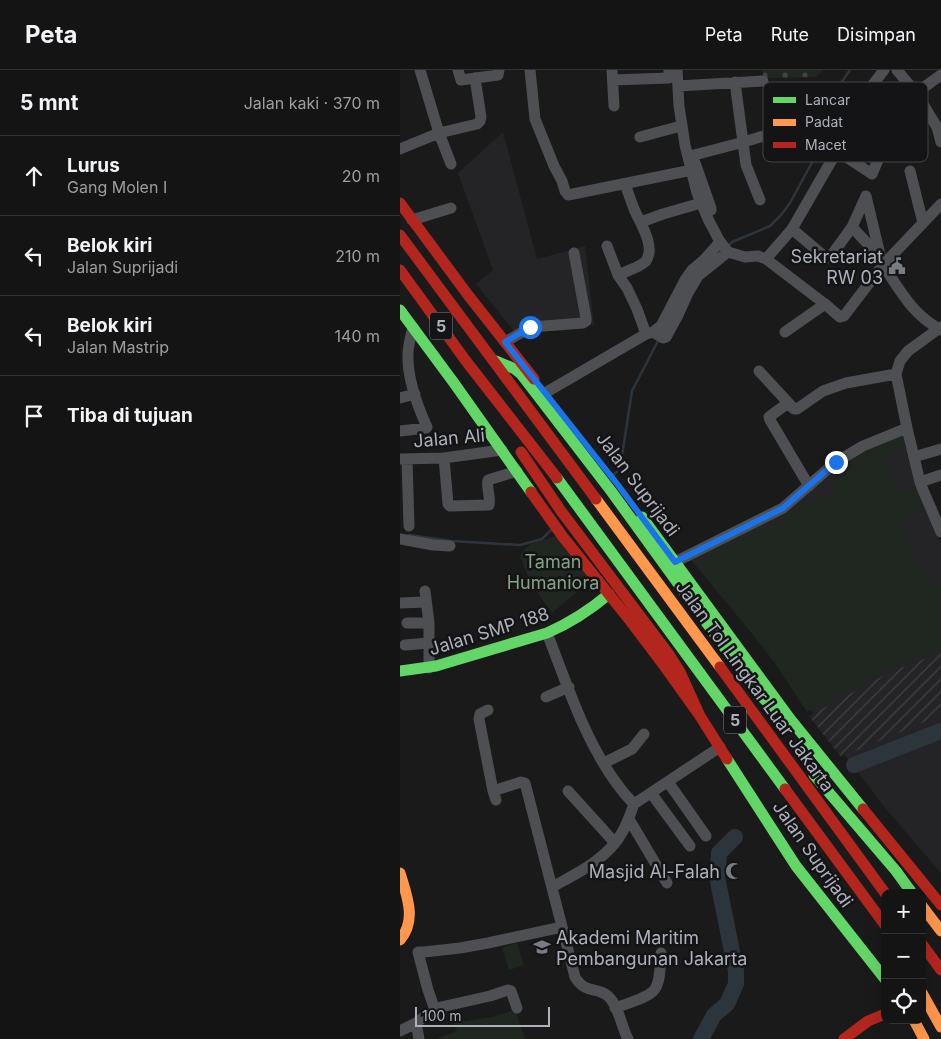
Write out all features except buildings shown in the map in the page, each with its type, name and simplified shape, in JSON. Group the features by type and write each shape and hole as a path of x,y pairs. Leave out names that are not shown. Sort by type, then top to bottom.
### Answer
{"main road":[{"name":"Jalan Suprijadi","path":"400,203 602,471"},
{"name":"Jalan Tol Lingkar Luar Jakarta","path":"400,235 882,889"},
{"name":"Jalan Tol Lingkar Luar Jakarta","path":"400,270 466,361 574,501 881,920"},
{"name":"Jalan Suprijadi","path":"400,310 454,382 563,537 665,667 700,716 796,866 881,974"},
{"path":"493,360 515,369 521,374 602,471 743,673 763,698 791,720"},
{"path":"466,361 475,384 561,511 668,653 680,672 700,716"},
{"name":"Jalan Suprijadi","path":"615,488 675,562 791,720 941,905"},
{"name":"Jalan SMP 188","path":"400,671 430,668 547,633 587,612 609,594"},
{"path":"715,660 793,748"},
{"path":"805,764 909,889"},
{"path":"400,873 410,918 402,938"},
{"path":"926,911 941,931"},
{"path":"926,949 941,970"},
{"path":"926,989 936,996"},
{"path":"926,990 941,1027"},
{"path":"844,1039 855,1030 881,1015"},
{"path":"916,1024 924,1039"}],"street":[{"path":"420,70 439,133 451,164"},
{"path":"458,70 461,80 498,75 499,70"},
{"path":"530,70 535,119 566,194 692,170"},
{"path":"614,106 612,75 669,78 669,70"},
{"path":"677,70 678,106 692,170 701,203 724,247 745,257 758,256 766,259 840,317 844,316 883,262 941,204"},
{"path":"875,82 884,70"},
{"path":"897,70 907,82"},
{"path":"928,84 941,75"},
{"path":"400,149 439,133 477,124 482,117 475,78"},
{"path":"678,86 764,81"},
{"path":"735,82 746,165 760,200"},
{"path":"928,110 939,125 941,142"},
{"path":"640,136 682,126"},
{"path":"708,212 711,208 693,157 694,155 763,136"},
{"path":"766,259 792,229 831,162"},
{"path":"853,162 872,174"},
{"path":"792,229 825,257 831,256 852,227 866,196 877,162"},
{"path":"910,171 923,223"},
{"path":"618,275 645,263 648,257 646,234 625,184"},
{"path":"866,196 883,262"},
{"path":"641,222 701,203"},
{"path":"412,220 451,208"},
{"path":"852,227 883,262 912,308 921,317 940,329 908,351 900,361 896,374 920,482 941,532"},
{"path":"607,246 618,275 654,334"},
{"path":"545,393 654,334 661,326 692,270 724,247"},
{"path":"505,342 530,327 583,323 586,321 574,254"},
{"path":"784,332 825,304"},
{"path":"400,431 418,430 427,427 415,394 405,377 413,327"},
{"path":"759,371 794,409 822,391 846,383 896,374"},
{"path":"400,398 415,394"},
{"path":"788,403 769,417 809,486"},
{"path":"675,562 783,508 836,462 863,446 907,428"},
{"path":"914,457 941,449"},
{"name":"Jalan Ali","path":"403,459 444,458 502,450"},
{"path":"444,458 448,504 455,507 488,505 490,502 488,480 516,471"},
{"path":"403,459 409,526"},
{"path":"920,482 941,475"},
{"path":"400,539 450,546"},
{"path":"400,603 425,597 430,668"},
{"path":"407,623 428,623"},
{"path":"547,633 584,726 617,784 634,804"},
{"path":"405,645 429,643"},
{"path":"546,697 568,688"},
{"path":"488,710 480,714 479,719 495,795 521,782 524,783 574,977 580,986 607,996 616,1008 628,1038"},
{"path":"604,763 632,749 644,734"},
{"path":"552,887 586,868 615,843 629,819 634,804 720,748"},
{"path":"668,782 706,836"},
{"path":"568,792 615,843"},
{"path":"651,793 690,846"},
{"path":"629,819 667,882"},
{"path":"418,952 460,948 562,927"},
{"path":"402,938 418,952 435,1010"},
{"path":"616,1008 654,991 659,977 661,954"},
{"path":"400,1031 435,1010 508,990 511,991 517,1008"},
{"path":"416,1023 419,1039"}],"shaded area":[{"path":"503,132 537,259 585,246 594,325 514,331 476,284 493,270 458,173"},
{"path":"903,433 941,544 941,873 886,809 693,556 783,513 842,463"},
{"path":"941,653 941,715 841,757 809,716 892,671"}],"green space":[{"path":"762,70 823,70 816,77 764,78"},
{"path":"903,435 904,448 884,455 897,491 916,487 924,511 902,521 911,550 931,579 941,581 941,650 891,668 807,712 769,654 691,560 770,525 800,503 807,505 836,492 832,475 866,451"},
{"name":"Taman Humaniora","path":"556,536 591,580 552,613 530,582 520,555 530,544"},
{"path":"517,943 524,965 509,970 502,948"},
{"path":"515,1010 525,1039 437,1039 457,1031 454,1023 492,1017"}],"waterway":[{"path":"842,82 850,70"},
{"path":"728,246 732,242 770,226 790,203 812,162"},
{"path":"611,477 620,469 632,391 659,339"},
{"path":"409,535 451,541 520,545 542,539 551,530"},
{"path":"854,765 941,731"},
{"path":"701,1039 714,1015 727,1004 736,984 736,971 717,877 719,853 735,837"}],"traffic: fast":[{"path":"400,310 531,492"},
{"path":"496,361 515,369 521,374 611,491 743,673 763,698 791,720"},
{"path":"557,478 785,789"},
{"path":"642,517 791,720 863,809"},
{"path":"400,671 436,666 547,633 580,616 609,594"},
{"path":"727,759 796,866 881,974"},
{"path":"814,775 909,889"}],"traffic: slow":[{"path":"596,499 720,667"},
{"path":"400,873 409,908 408,924 400,940"},
{"path":"926,911 941,931"},
{"path":"926,1000 941,1027"},
{"path":"916,1024 924,1039"}],"traffic: jam":[{"path":"400,203 468,295 534,379"},
{"path":"400,235 596,499"},
{"path":"400,270 466,361 557,478"},
{"path":"521,452 561,511 668,653 680,672 700,716"},
{"path":"531,492 563,537 665,667 700,716 727,759"},
{"path":"720,667 882,889"},
{"path":"785,789 881,920"},
{"path":"863,809 941,905"},
{"path":"926,949 941,970"},
{"path":"844,1039 868,1021 881,1016"}],"place":[{"name":"Sekretariat RW 03","path":"897,266"},
{"name":"Masjid Al-Falah","path":"734,871"},
{"name":"Akademi Maritim Pembangunan Jakarta","path":"542,947"}],"route":[{"path":"530,327 505,342 618,485 675,562 783,508 836,462"}]}
